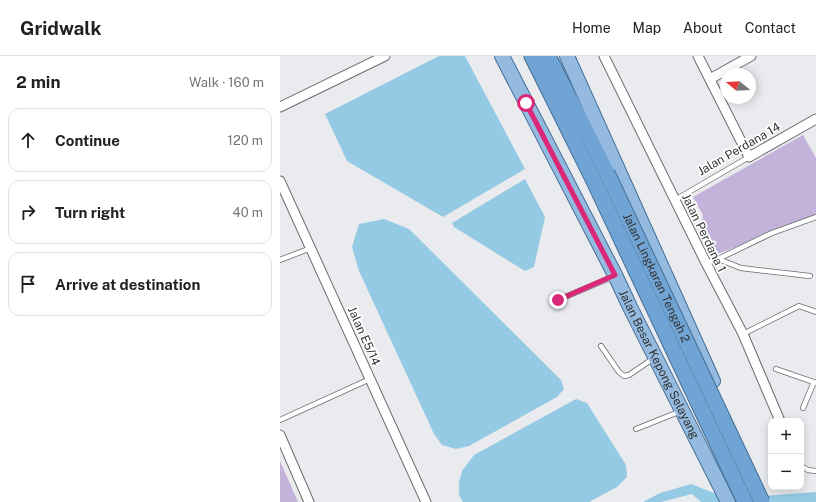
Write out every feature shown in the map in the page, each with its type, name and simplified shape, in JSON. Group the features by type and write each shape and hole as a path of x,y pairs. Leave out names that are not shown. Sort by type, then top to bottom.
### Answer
{"highway":[{"name":"Jalan Lingkaran Tengah 2","path":"532,56 593,179 745,502"},
{"name":"Jalan Lingkaran Tengah 2","path":"548,56 607,173 762,502"}],"main road":[{"name":"Jalan Besar Kepong Selayang","path":"502,56 615,275 630,308 728,502"},
{"path":"568,56 767,502"},
{"path":"630,308 653,332 666,334 677,324 679,315 675,296"}],"street":[{"path":"280,106 371,59 385,56"},
{"name":"Jalan Perdana 1","path":"604,56 706,263 743,334 779,418"},
{"path":"698,56 749,157"},
{"path":"710,79 751,56"},
{"name":"Jalan Perdana 14","path":"749,157 816,119"},
{"name":"Jalan E5/14","path":"280,180 426,502"},
{"path":"280,435 309,502"}],"lane":[{"name":"Jalan Perdana 14","path":"675,200 749,157"},
{"path":"706,263 718,259 772,233 816,217"},
{"path":"280,260 311,248"},
{"path":"718,259 741,268 810,276"},
{"path":"558,300 615,275"},
{"path":"743,334 799,306 816,312"},
{"path":"601,346 619,372 624,376 629,375 655,357"},
{"path":"776,369 815,382 803,408"},
{"path":"280,420 370,379"},
{"path":"636,429 682,410"},
{"path":"804,468 816,471"}],"shaded area":[{"path":"803,135 816,158 816,217 717,254 706,241 701,232 703,215 693,197"},
{"path":"280,461 298,502 280,502"}],"water":[{"path":"439,56 465,56 525,169 443,217 347,161 325,114"},
{"path":"525,179 545,217 534,267 525,271 454,227 452,223"},
{"path":"384,219 409,229 561,380 564,389 557,397 469,446 456,449 442,445 434,434 359,271 352,247 359,224"},
{"path":"576,399 587,403 626,465 627,477 617,487 589,502 463,502 459,495 459,482 462,471 474,455"},
{"path":"691,484 714,493 724,500 816,492 816,502 701,502 692,494 661,502 643,502 660,493"}],"route":[{"path":"526,103 615,275 558,300"}]}
